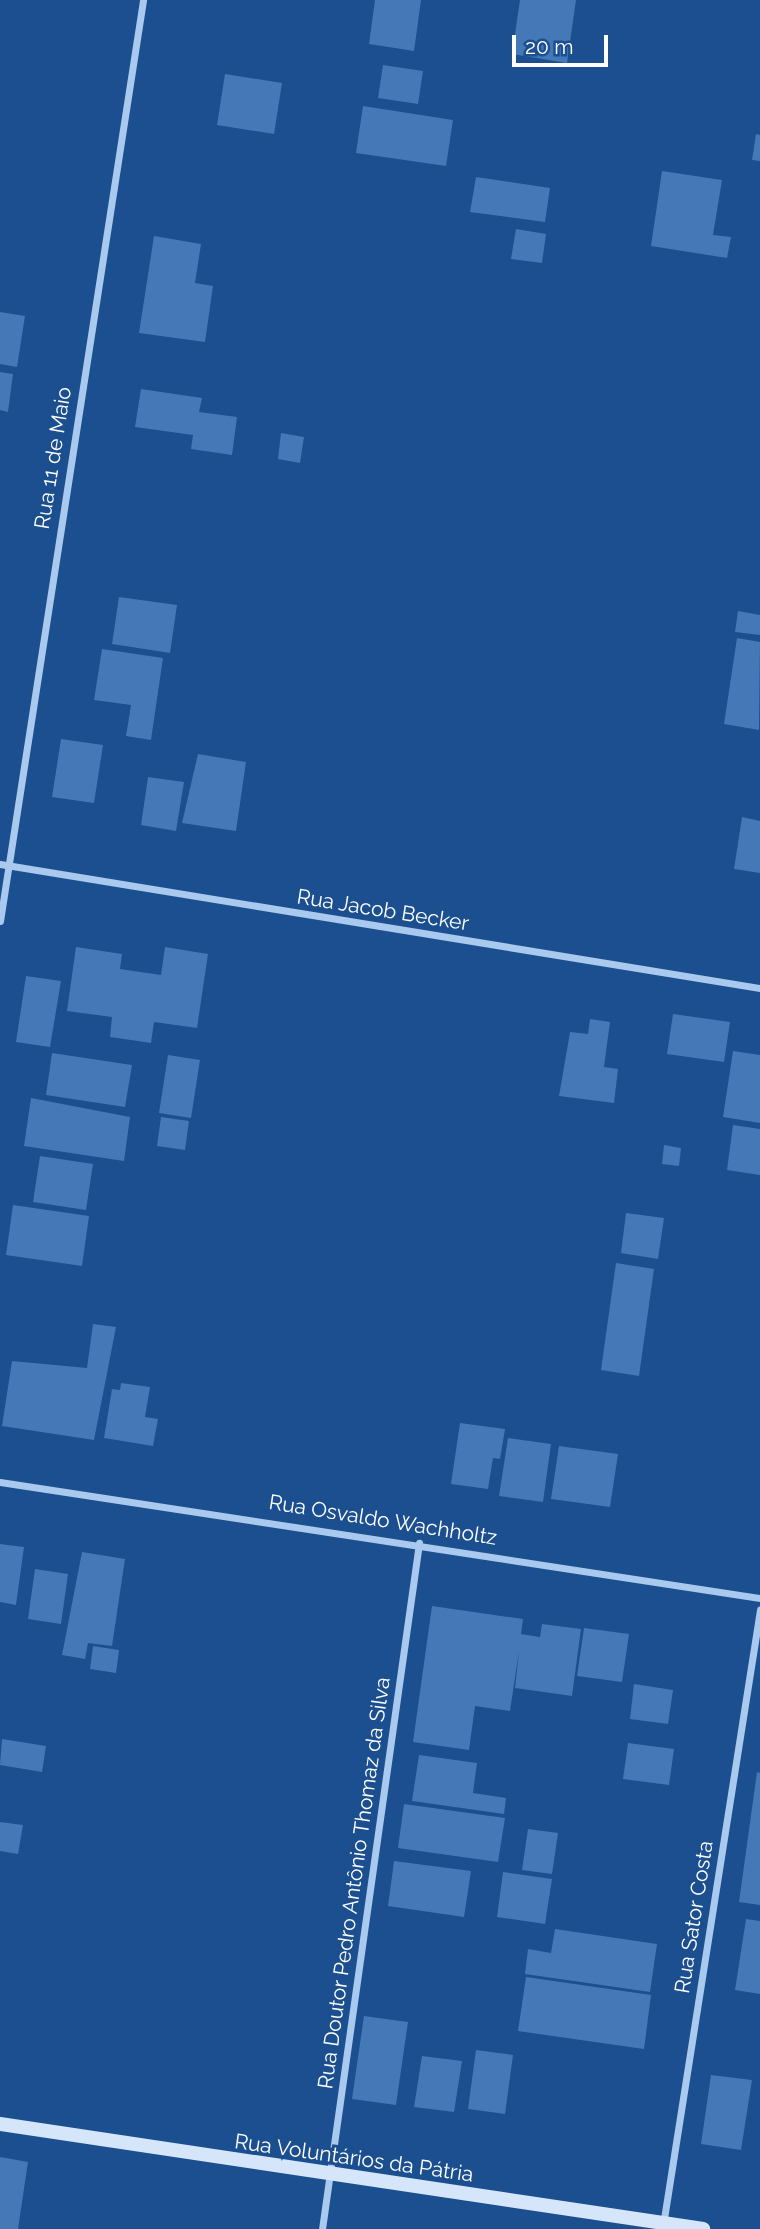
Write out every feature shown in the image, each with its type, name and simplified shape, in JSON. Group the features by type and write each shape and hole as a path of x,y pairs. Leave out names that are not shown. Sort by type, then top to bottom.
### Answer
{"street":[{"name":"Rua 11 de Maio","path":"0,921 3,865 143,0"},
{"name":"Rua Jacob Becker","path":"3,865 760,988"},
{"name":"Rua Osvaldo Wachholtz","path":"0,1482 419,1542 760,1598"},
{"name":"Rua Doutor Pedro Antônio Thomaz da Silva","path":"322,2229 419,1542"},
{"name":"Rua Sator Costa","path":"663,2226 760,1609"},
{"name":"Rua Voluntários da Pátria","path":"0,2124 663,2226 703,2229"}],"building":[{"path":"375,0 421,0 414,51 369,44"},
{"path":"520,0 576,0 567,63 512,54"},
{"path":"383,65 423,71 418,104 378,98"},
{"path":"225,74 282,83 274,134 217,125"},
{"path":"363,106 453,120 446,166 356,153"},
{"path":"756,134 760,135 760,161 752,160"},
{"path":"662,171 722,180 713,235 731,237 727,258 651,246"},
{"path":"476,177 550,188 545,222 470,212"},
{"path":"516,229 546,234 542,263 511,259"},
{"path":"154,236 201,244 195,283 213,286 205,342 139,333"},
{"path":"0,312 25,316 17,367 0,364"},
{"path":"0,372 13,374 8,412 0,410"},
{"path":"141,389 202,398 199,412 237,417 232,455 191,449 193,435 135,427"},
{"path":"281,433 304,437 300,463 278,459"},
{"path":"119,597 177,605 170,653 112,644"},
{"path":"738,611 760,615 760,635 735,632"},
{"path":"737,638 760,642 759,730 724,724"},
{"path":"102,649 163,658 151,740 126,736 131,705 94,700"},
{"path":"61,739 103,745 94,803 52,797"},
{"path":"198,754 246,762 236,831 182,823"},
{"path":"148,777 184,782 176,831 141,825"},
{"path":"742,817 760,821 760,873 734,869"},
{"path":"76,947 122,954 120,969 161,975 165,947 208,954 197,1028 154,1022 151,1043 110,1037 112,1017 67,1011"},
{"path":"26,976 61,981 50,1047 16,1042"},
{"path":"673,1014 730,1022 724,1062 667,1054"},
{"path":"590,1019 610,1022 604,1067 618,1069 614,1103 559,1096 570,1032 588,1034"},
{"path":"733,1051 760,1055 760,1123 723,1117"},
{"path":"52,1053 132,1065 125,1107 46,1095"},
{"path":"168,1055 200,1060 191,1118 159,1113"},
{"path":"31,1098 130,1117 124,1161 24,1146"},
{"path":"161,1117 189,1121 185,1150 157,1146"},
{"path":"733,1125 760,1129 760,1175 727,1170"},
{"path":"664,1145 681,1148 679,1166 662,1164"},
{"path":"40,1156 93,1164 86,1210 33,1202"},
{"path":"13,1205 89,1216 82,1266 6,1255"},
{"path":"626,1213 664,1218 658,1259 621,1253"},
{"path":"616,1263 654,1269 639,1376 601,1370"},
{"path":"93,1324 116,1327 94,1440 2,1426 12,1361 87,1368"},
{"path":"121,1383 150,1387 145,1417 158,1419 153,1446 104,1438 112,1389 120,1390"},
{"path":"460,1423 505,1429 500,1459 493,1458 488,1489 451,1484"},
{"path":"508,1438 551,1444 543,1502 499,1496"},
{"path":"559,1446 618,1454 610,1507 551,1499"},
{"path":"0,1544 24,1547 16,1605 0,1602"},
{"path":"82,1552 125,1559 112,1646 88,1643 85,1659 62,1655"},
{"path":"35,1569 68,1574 61,1624 28,1619"},
{"path":"432,1606 523,1619 521,1634 540,1637 542,1624 581,1629 572,1696 515,1688 519,1651 510,1711 475,1706 469,1750 413,1742"},
{"path":"584,1628 629,1634 622,1682 577,1676"},
{"path":"93,1646 119,1650 116,1673 90,1669"},
{"path":"634,1684 673,1690 668,1724 630,1719"},
{"path":"2,1739 46,1746 42,1772 0,1765"},
{"path":"628,1743 674,1749 669,1785 623,1779"},
{"path":"419,1755 477,1763 473,1793 506,1798 504,1814 412,1801"},
{"path":"757,1772 760,1773 760,1905 739,1902"},
{"path":"404,1804 505,1818 498,1862 398,1848"},
{"path":"0,1822 23,1825 18,1854 0,1851"},
{"path":"528,1829 558,1833 552,1874 522,1870"},
{"path":"394,1861 471,1871 464,1917 388,1906"},
{"path":"503,1872 552,1879 545,1924 497,1917"},
{"path":"746,1919 760,1921 760,1994 735,1990"},
{"path":"555,1929 657,1944 650,1992 525,1974 528,1949 551,1953"},
{"path":"526,1977 651,1995 644,2049 518,2031"},
{"path":"364,2016 408,2022 396,2105 352,2099"},
{"path":"476,2050 513,2055 505,2114 468,2109"},
{"path":"422,2056 462,2061 454,2112 414,2107"},
{"path":"711,2075 752,2080 741,2150 701,2144"},
{"path":"0,2157 28,2162 18,2229 0,2229"}]}
